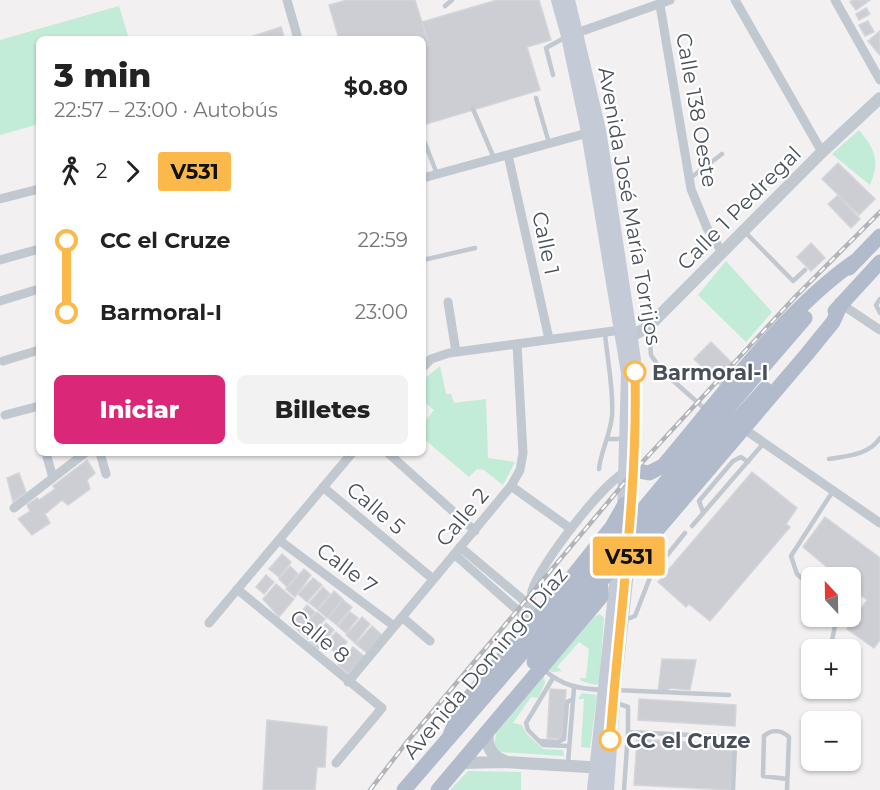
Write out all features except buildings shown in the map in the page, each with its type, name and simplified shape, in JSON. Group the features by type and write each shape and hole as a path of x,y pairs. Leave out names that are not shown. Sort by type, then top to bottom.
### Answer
{"main road":[{"name":"Avenida José María Torrijos","path":"558,0 573,34"},
{"name":"Avenida José María Torrijos","path":"568,0 594,131 636,381 631,438 628,564 618,620"},
{"name":"Avenida Domingo Díaz","path":"429,790 570,608 726,421 855,261 880,236"},
{"name":"Avenida Domingo Díaz","path":"726,421 880,262"},
{"path":"630,471 649,473 663,466 726,421"},
{"path":"628,564 692,491 726,421"},
{"path":"663,466 668,486 674,491 692,491"},
{"name":"Avenida José María Torrijos","path":"618,620 625,504 630,471"},
{"path":"449,738 461,707 535,614 573,576 612,527 625,504"},
{"path":"438,790 488,732 547,673 601,597 597,581 591,577 573,576"},
{"name":"Avenida Domingo Díaz","path":"405,790 449,738 570,608"},
{"path":"592,609 607,610 618,620 597,789"}],"street":[{"path":"287,0 297,36"},
{"path":"573,34 670,0"},
{"path":"735,0 822,152"},
{"path":"835,0 880,80"},
{"name":"Calle 138 Oeste","path":"660,4 689,179 698,208 722,252"},
{"name":"Calle 1 Pedregal","path":"626,331 648,327 822,152 880,98"},
{"path":"426,177 594,131"},
{"name":"Calle 1","path":"508,155 549,339"},
{"path":"0,199 36,190"},
{"path":"0,260 36,250"},
{"path":"0,301 36,290"},
{"path":"448,303 456,352"},
{"path":"841,304 880,330"},
{"path":"426,365 431,359 456,352 604,330 626,331"},
{"name":"Calle 2","path":"348,682 475,531 511,486 520,470 523,453 517,344"},
{"path":"3,361 36,351"},
{"path":"6,415 36,407"},
{"path":"726,421 880,523"},
{"path":"47,456 52,478"},
{"path":"14,508 81,456"},
{"path":"101,456 106,474"},
{"path":"209,623 349,456"},
{"path":"391,456 475,531"},
{"path":"535,614 532,591 538,576 571,529 616,478 630,471"},
{"path":"511,486 571,529"},
{"name":"Calle 5","path":"323,487 434,579"},
{"name":"Calle 7","path":"279,540 394,626"},
{"path":"457,551 535,614"},
{"path":"457,551 535,614"},
{"name":"Calle 8","path":"237,589 382,708 336,763"},
{"path":"402,617 430,641"},
{"path":"488,732 487,740 493,754 506,762"},
{"path":"461,763 506,762 601,768"}],"lane":[{"path":"445,6 453,0"},
{"path":"553,75 546,48 573,34"},
{"path":"536,98 549,143"},
{"path":"473,110 494,158"},
{"path":"426,146 437,174"},
{"path":"689,179 722,154"},
{"path":"744,231 793,281 806,270"},
{"path":"426,259 475,248"},
{"path":"880,298 876,305 880,313"},
{"path":"648,327 651,355 661,370 726,421"},
{"path":"599,469 602,447 609,439 612,414 604,330"},
{"path":"609,439 631,438"},
{"path":"829,459 857,455 876,445 880,438"},
{"path":"692,526 763,444"},
{"path":"703,512 699,501 733,460 741,457 748,462"},
{"path":"801,577 797,574 791,556 833,491"},
{"path":"618,620 635,616 651,575 685,533"},
{"path":"569,746 550,747 528,730 526,723 547,673 574,688 610,694 729,695"},
{"path":"568,766 574,688"},
{"path":"610,694 628,707 624,790"},
{"path":"540,741 558,742 564,739 567,702 573,699"},
{"path":"787,779 763,776 764,736 770,731 783,732 789,737 787,790"},
{"path":"628,732 732,737 735,744 733,790"}],"green space":[{"path":"119,6 128,36 36,36 36,125 0,135 0,40"},
{"path":"859,130 875,156 875,169 870,185 832,154"},
{"path":"726,261 772,312 746,342 698,295"},
{"path":"440,366 446,394 451,394 454,403 486,399 488,458 515,462 503,485 484,470 477,469 469,477 426,441 426,420 434,410 426,403 426,378"},
{"path":"600,614 604,618 599,683 596,685 581,681 580,678 586,678 589,649 579,642 557,667 562,671 549,670 594,617"},
{"path":"544,676 545,683 538,698 531,697 513,723 522,725 526,733 543,749 563,750 564,756 501,752 494,748 496,733"},
{"path":"582,693 597,695 590,748 581,747 584,699 578,699"},
{"path":"468,771 521,772 521,790 450,790"}],"railway":[{"path":"370,790 406,743 635,470 795,297 880,212"}],"bus line":[{"name":"V531","path":"610,740 628,564 634,470 635,372"}],"place":[{"name":"Barmoral-I","path":"635,372"},
{"name":"CC el Cruze","path":"610,740"}]}
